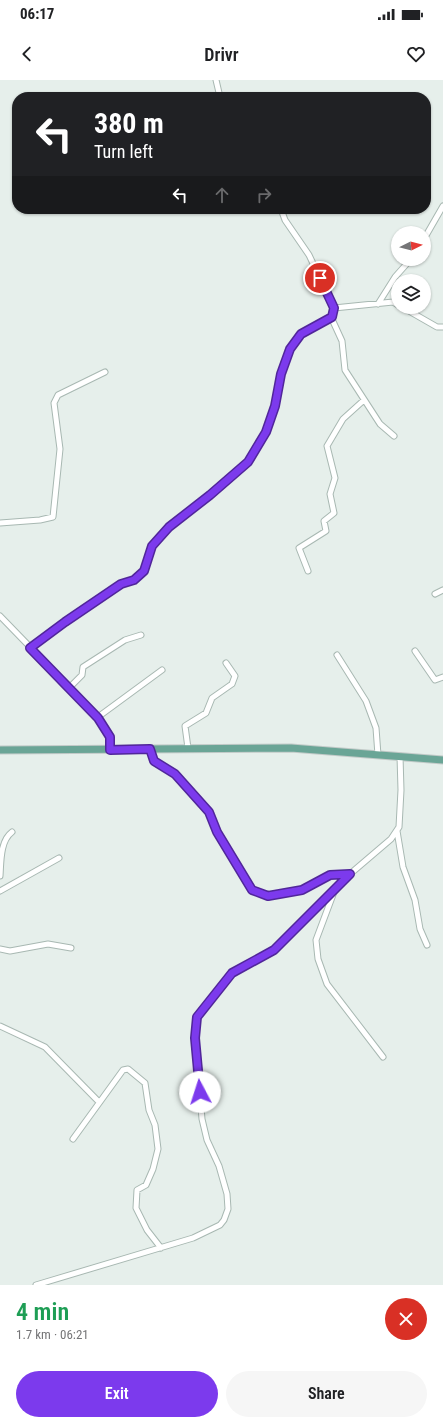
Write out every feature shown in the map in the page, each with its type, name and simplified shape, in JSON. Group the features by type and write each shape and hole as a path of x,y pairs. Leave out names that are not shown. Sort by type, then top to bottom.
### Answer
{"main road":[{"path":"0,750 290,748 443,760"}],"street":[{"path":"216,80 219,92"},
{"path":"431,227 443,206"},
{"path":"283,214 285,220 309,255 334,308 332,317 342,341 344,370 380,424 394,436"},
{"path":"378,304 395,277 405,266"},
{"path":"334,308 391,302"},
{"path":"415,314 438,327 443,327"},
{"path":"30,648 121,584 134,580 144,571 152,546 169,527 210,495 248,462 266,432 275,406 281,374 290,349 301,334 332,317"},
{"path":"0,523 40,520 53,517 60,449 54,403 58,395 105,372"},
{"path":"308,571 299,548 326,531 324,521 334,513 330,494 335,478 327,446 343,419 364,400"},
{"path":"435,594 443,590"},
{"path":"0,616 98,718 110,737 110,750"},
{"path":"69,688 82,675 83,667 125,640 141,635"},
{"path":"415,651 435,680 443,677"},
{"path":"337,655 366,701 376,728 378,755"},
{"path":"188,748 185,726 206,713 212,698 232,684 235,676 226,663"},
{"path":"98,718 162,670"},
{"path":"150,749 154,761 175,774 209,812 217,832 252,890 268,896 302,890 330,875 350,874"},
{"path":"36,1285 161,1248 208,1232 220,1225 228,1209 227,1194 221,1173 207,1140 202,1119 195,1038 197,1017 232,973 274,950 334,892 350,874 391,839 399,827 401,790 400,756"},
{"path":"396,830 403,867 415,900 420,929 427,944"},
{"path":"0,876 4,844 7,835 12,832"},
{"path":"0,890 59,858"},
{"path":"334,892 316,940 318,959 326,984 383,1057"},
{"path":"0,949 10,952 48,944 71,948"},
{"path":"0,1026 45,1047 98,1102"},
{"path":"73,1139 122,1070 128,1069 145,1083 158,1149 153,1169 146,1185 137,1190 136,1208 148,1230 161,1248"}],"route":[{"path":"200,1092 195,1038 195,1025 197,1017 232,973 274,950 334,892 350,874 330,875 302,890 268,896 252,890 236,861 217,832 209,812 175,774 154,761 150,749 110,750 110,737 98,718 30,648 121,584 134,580 144,571 152,546 169,527 210,495 248,462 266,432 275,406 281,374 290,349 301,334 332,317 334,308 320,278"}]}
